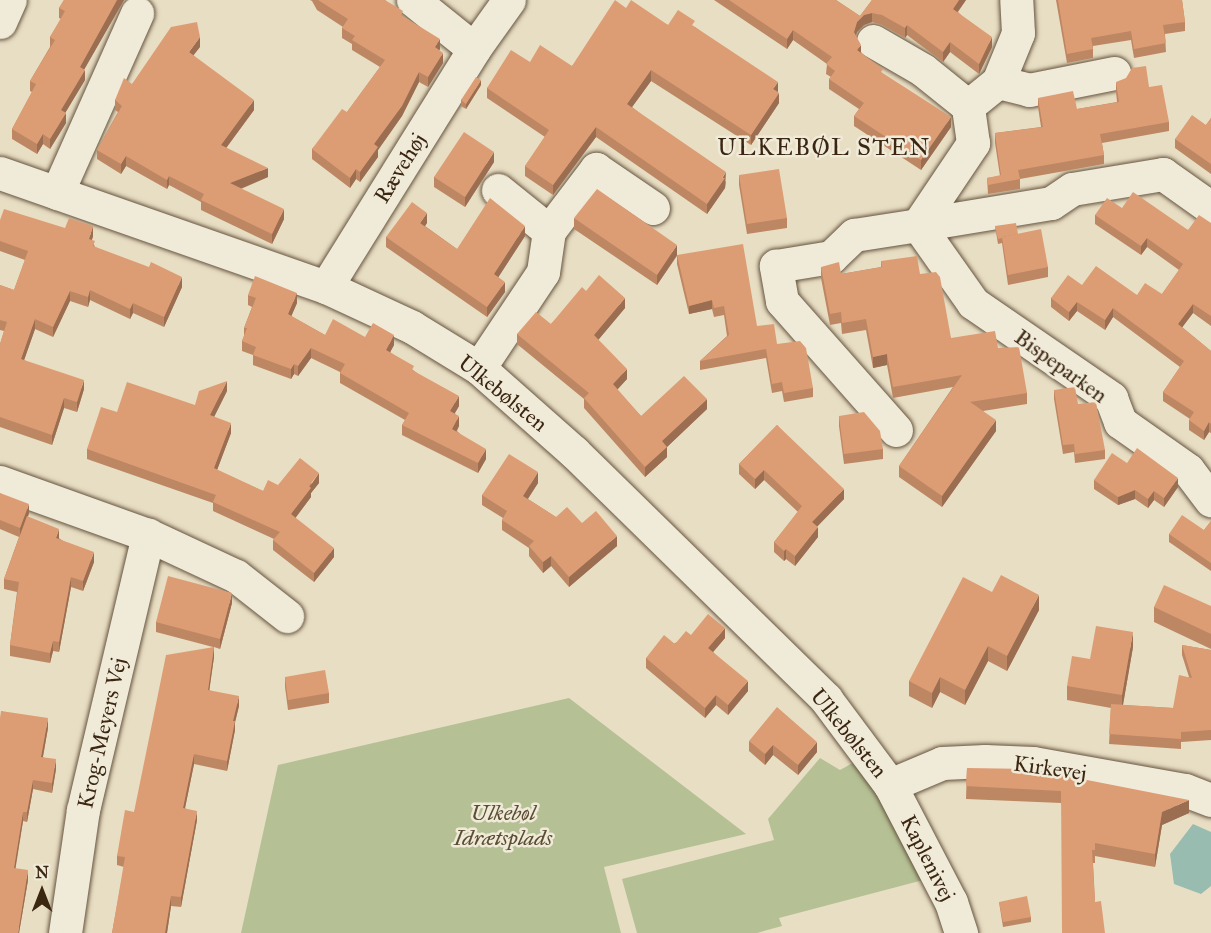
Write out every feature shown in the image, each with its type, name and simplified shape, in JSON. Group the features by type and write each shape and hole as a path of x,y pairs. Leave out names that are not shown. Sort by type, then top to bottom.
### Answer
{"street":[{"path":"0,22 10,0"},
{"path":"413,0 474,49"},
{"name":"Rævehøj","path":"326,287 474,49 509,0"},
{"path":"968,106 998,82 1018,33 1016,0"},
{"path":"57,193 136,13"},
{"path":"873,41 923,70 968,106 973,143 918,225"},
{"path":"998,82 1029,90 1114,73"},
{"path":"479,368 543,272 549,231 596,169 653,208"},
{"name":"Ulkebølsten","path":"0,173 326,287 412,327 479,368 574,452 826,699 890,785"},
{"path":"896,430 782,301 776,266 831,257 854,236 1051,203 1072,189 1163,174 1211,208"},
{"path":"498,190 549,231"},
{"name":"Bispeparken","path":"918,225 973,303 1110,398 1120,422 1188,470 1211,500"},
{"path":"0,482 148,535 236,576 287,616"},
{"name":"Krog-Meyers Vej","path":"65,933 83,810 148,535"},
{"name":"Kirkevej","path":"890,785 942,763 994,761 1033,763 1185,790 1211,800"},
{"name":"Kaplenivej","path":"890,785 951,902 962,933"}],"green space":[{"name":"Ulkebøl Idrætsplads","path":"569,698 746,834 604,867 621,933 241,933 278,765"},
{"path":"820,758 840,770 858,760 927,879 779,918 782,926 757,933 637,933 622,879 774,840 768,819"}],"water":[{"path":"1193,824 1211,832 1211,886 1201,894 1174,884 1170,854"}],"building":[{"path":"64,0 117,0 80,67 85,70 61,110 66,113 50,139 43,134 37,144 12,129 36,84 30,81 55,40 50,37 65,11 59,8"},
{"path":"318,0 385,0 403,11 401,15 440,39 435,47 443,53 428,77 419,72 402,106 374,144 378,147 360,172 356,169 350,178 312,149 342,109 347,112 385,60 352,40 355,36 342,28 348,19"},
{"path":"615,0 626,8 631,0 668,25 678,10 695,21 692,25 778,82 773,89 779,93 751,135 651,70 627,104 726,172 722,178 725,178 707,204 596,127 553,185 525,166 549,130 487,88 511,50 530,62 540,45 572,66"},
{"path":"729,0 836,0 860,16 872,0 959,0 953,9 992,37 979,64 950,42 943,52 907,25 905,28 882,15 872,13 864,15 857,22 854,32 861,45 857,50 883,69 881,72 951,117 921,160 854,116 864,103 829,79 835,71 826,64 832,57 793,30 787,39"},
{"path":"1058,0 1182,0 1185,22 1163,25 1166,43 1134,49 1131,31 1091,38 1093,49 1067,54"},
{"path":"197,22 200,37 189,52 254,100 221,145 268,168 230,183 284,209 272,234 201,200 204,194 169,176 167,180 126,156 121,164 97,150 122,106 115,100 124,78 132,84 171,27"},
{"path":"1146,66 1149,87 1162,85 1169,122 1100,134 1104,155 1018,170 1020,179 988,185 987,178 1001,175 995,133 1043,127 1038,98 1073,91 1077,109 1119,102 1116,82 1126,78 1132,68"},
{"path":"476,77 481,80 466,104 461,100"},
{"path":"1192,115 1206,125 1211,118 1211,164 1175,139"},
{"path":"464,132 494,152 465,197 434,177"},
{"path":"779,169 787,218 747,224 739,175"},
{"path":"597,189 677,245 657,275 574,218"},
{"path":"1133,192 1188,230 1199,215 1211,223 1211,316 1193,304 1178,324 1211,351 1211,424 1209,422 1204,431 1189,420 1194,412 1163,392 1184,361 1113,308 1105,320 1077,302 1069,312 1051,298 1068,275 1082,285 1096,266 1137,295 1145,283 1162,294 1183,264 1147,238 1141,246 1095,215 1107,198 1122,208"},
{"path":"490,198 525,226 494,274 505,282 487,307 386,237 412,202 427,213 420,223 457,249"},
{"path":"4,209 65,228 69,218 93,226 89,239 95,241 93,246 149,267 151,262 182,277 164,317 133,303 130,309 90,290 88,297 70,291 53,327 35,319 21,359 84,380 77,402 64,398 52,435 0,417 0,344 7,322 0,320 0,285 14,290 28,251 0,241 0,220"},
{"path":"1016,223 1018,234 998,239 995,226"},
{"path":"1041,229 1048,267 1008,275 1002,237"},
{"path":"743,244 757,326 774,324 777,344 800,341 806,348 813,388 784,393 782,382 772,384 766,349 700,361 729,335 724,306 714,308 712,300 689,306 677,255"},
{"path":"917,256 920,274 936,272 940,277 951,338 995,331 998,348 1019,347 1027,393 970,402 996,420 942,496 899,466 962,375 893,387 887,354 873,357 866,319 842,323 841,312 830,314 821,267 839,262 841,274 882,267 881,261"},
{"path":"599,275 625,298 594,335 627,369 613,384 641,416 684,376 707,399 662,441 667,447 645,467 584,398 589,393 517,334 536,312 551,324 582,287 586,291"},
{"path":"255,276 297,293 288,314 325,335 333,319 365,337 373,323 394,335 386,350 414,366 412,370 459,396 450,411 459,416 452,429 486,449 478,463 402,425 409,413 340,373 345,364 311,348 298,366 294,364 291,369 253,355 256,347 242,341 247,328 244,328 256,298 248,295"},
{"path":"227,381 210,415 231,423 214,468 263,491 268,480 278,485 300,458 319,473 309,486 311,488 291,514 334,548 314,573 273,540 280,532 213,502 216,495 87,449 101,407 117,412 127,382 195,405 199,391"},
{"path":"1075,387 1078,404 1096,402 1105,450 1075,454 1074,444 1063,445 1054,390"},
{"path":"864,412 880,431 883,449 844,454 839,416"},
{"path":"777,425 844,489 812,522 818,527 795,556 786,549 784,551 774,542 802,506 764,470 755,479 739,464"},
{"path":"1137,448 1178,478 1164,498 1154,491 1148,499 1135,490 1118,497 1094,480 1112,453 1127,463"},
{"path":"509,454 538,472 523,496 556,517 567,507 582,523 596,511 617,536 569,577 551,556 543,562 529,546 534,541 502,520 507,511 482,495"},
{"path":"0,493 29,504 20,528 0,520"},
{"path":"1182,515 1204,530 1211,521 1211,563 1169,534"},
{"path":"27,516 59,529 56,538 94,552 83,581 71,577 59,642 53,641 50,653 10,645 19,582 4,579"},
{"path":"1001,575 1039,595 1007,656 988,646 965,690 940,677 932,693 909,681 963,577 992,592"},
{"path":"168,576 232,593 220,639 156,622"},
{"path":"1164,585 1211,606 1211,634 1154,607"},
{"path":"708,614 725,628 708,648 748,681 728,705 716,695 705,708 646,658 664,635 675,644 686,631 691,635"},
{"path":"1096,626 1133,632 1122,695 1067,686 1072,656 1090,659"},
{"path":"1182,645 1211,650 1211,730 1181,732 1181,739 1109,734 1111,704 1173,708 1179,675 1192,678"},
{"path":"214,647 208,690 239,696 227,761 194,754 183,808 197,811 181,897 171,896 165,933 112,933 125,857 117,856 125,810 134,812 166,655"},
{"path":"325,670 329,693 288,700 285,677"},
{"path":"777,707 817,742 798,765 773,745 765,754 749,741"},
{"path":"1,711 48,718 41,757 56,759 52,783 33,780 27,812 23,812 14,868 28,870 18,933 0,933"},
{"path":"967,768 1031,769 1189,800 1162,812 1155,854 1095,843 1095,850 1092,850 1095,902 1101,901 1105,933 1062,933 1061,791 966,786"},
{"path":"1027,896 1031,917 1003,922 999,902"}],"district":[{"name":"ULKEBØL STEN","path":"824,148"}]}
